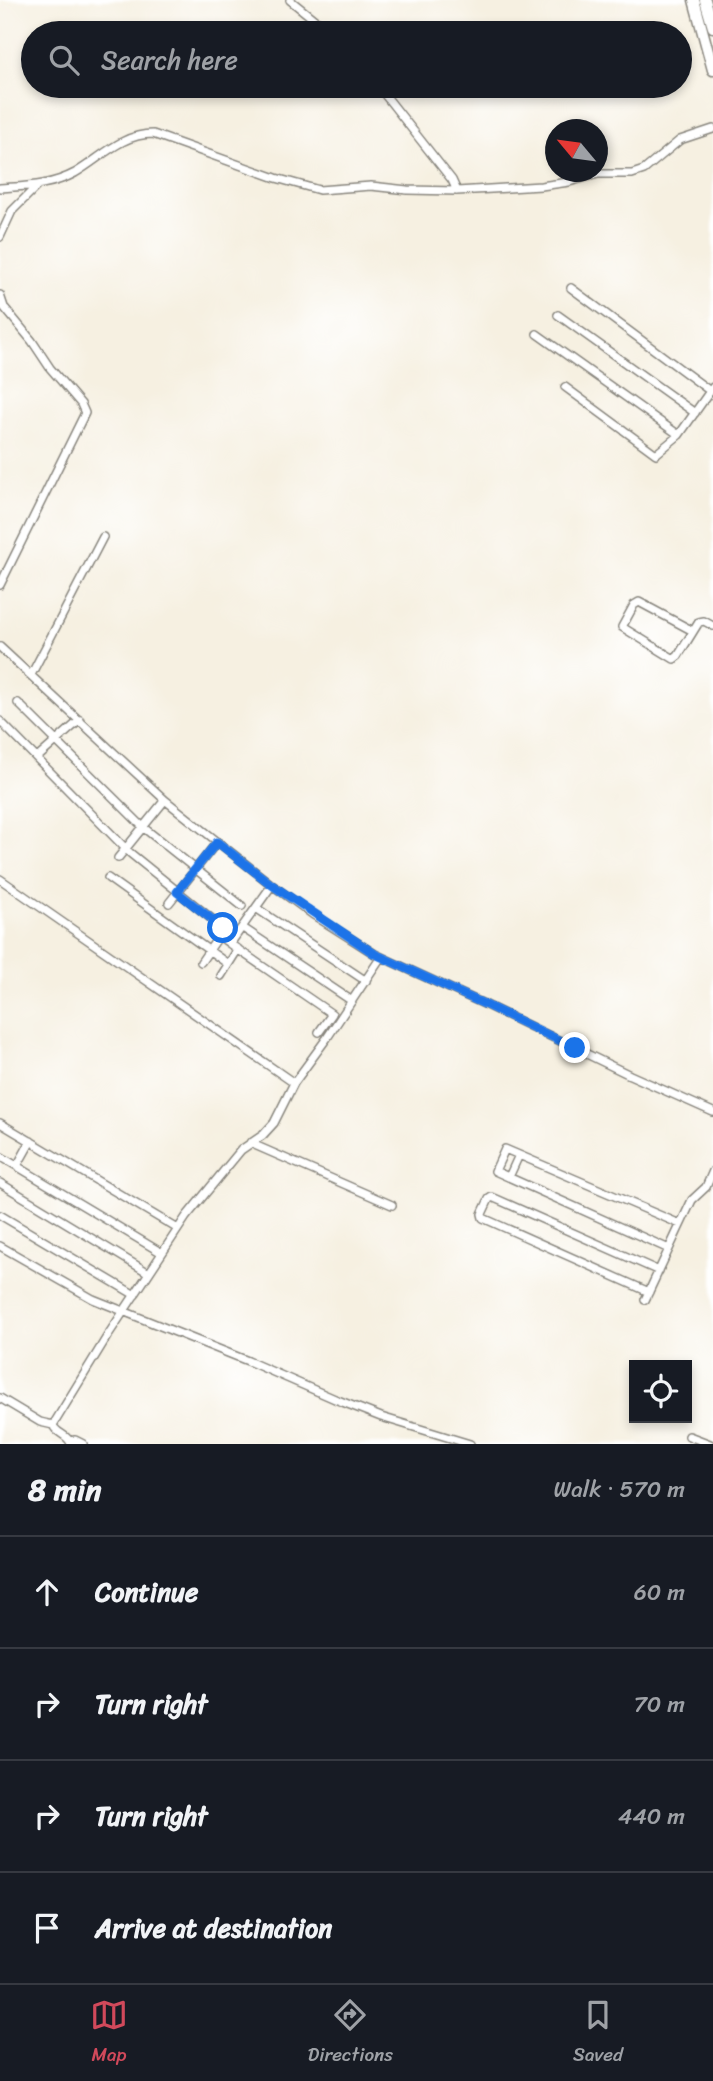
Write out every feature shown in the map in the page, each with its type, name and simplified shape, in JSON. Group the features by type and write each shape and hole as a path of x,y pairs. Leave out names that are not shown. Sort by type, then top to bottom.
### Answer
{"highway":[{"path":"694,0 713,70"},
{"path":"705,0 713,27"}],"street":[{"path":"290,0 316,21"},
{"path":"387,98 452,180 457,191"},
{"path":"0,188 37,186 75,173 132,136 153,134 276,178 319,190 372,186 457,191 541,186 598,174 632,174 644,170 680,140 713,129"},
{"path":"0,237 12,211 37,186"},
{"path":"565,387 656,454 679,435 712,389 571,288"},
{"path":"0,295 4,307 81,404 85,414 0,585"},
{"path":"558,315 695,413"},
{"path":"537,334 679,435"},
{"path":"31,675 103,537"},
{"path":"693,631 639,602 634,605 622,627 674,659 701,621 713,626"},
{"path":"0,646 165,800 272,885 381,957 713,1112"},
{"path":"18,703 143,827 242,906"},
{"path":"37,758 80,720"},
{"path":"0,721 125,848 223,928"},
{"path":"118,858 165,800"},
{"path":"169,903 217,842"},
{"path":"108,878 228,964"},
{"path":"0,879 294,1083"},
{"path":"230,944 272,885"},
{"path":"256,908 366,981"},
{"path":"243,928 352,1001"},
{"path":"201,962 219,936 332,1014 319,1032"},
{"path":"221,976 238,949"},
{"path":"53,1425 178,1229 206,1191 242,1150 274,1123 294,1083 381,957"},
{"path":"0,1123 178,1229"},
{"path":"17,1166 31,1141"},
{"path":"250,1143 392,1205"},
{"path":"669,1249 495,1171 505,1149 681,1224"},
{"path":"509,1177 519,1155"},
{"path":"0,1156 162,1253"},
{"path":"645,1300 694,1196 706,1187 712,1175"},
{"path":"0,1183 149,1273"},
{"path":"649,1292 483,1218 482,1214 492,1197 659,1270"},
{"path":"0,1215 135,1295"},
{"path":"0,1246 93,1299 358,1408 470,1444"},
{"path":"0,1398 40,1422 53,1425"},
{"path":"53,1425 54,1429 70,1442 75,1440 83,1444"},
{"path":"690,1436 710,1444"}],"route":[{"path":"223,928 177,892 217,842 312,914 375,954 575,1048"}]}
